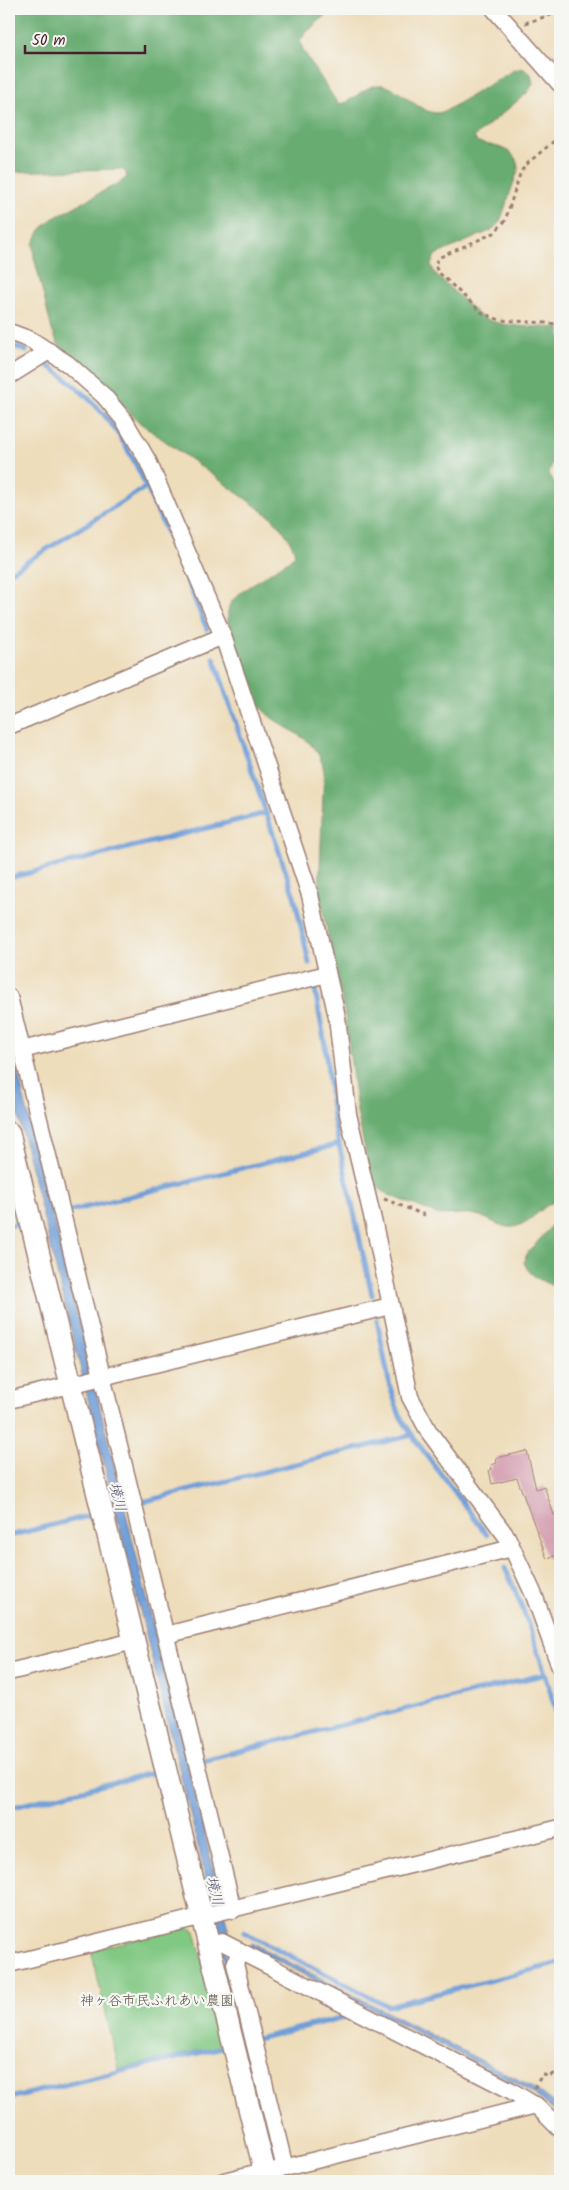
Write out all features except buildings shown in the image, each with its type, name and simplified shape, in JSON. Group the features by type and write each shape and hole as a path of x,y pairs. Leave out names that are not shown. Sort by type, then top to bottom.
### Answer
{"street":[{"path":"494,9 560,84"},
{"path":"9,332 31,340 49,351 93,385 133,433 184,540 224,636 310,895 340,1036 348,1114 406,1384 415,1409 429,1432 500,1526 512,1548 534,1595 560,1667"},
{"path":"9,376 49,351"},
{"path":"9,726 224,636"},
{"path":"22,1050 327,974"},
{"path":"9,997 100,1377 166,1635 231,1910"},
{"path":"9,1133 75,1383 134,1641 206,1916 208,1946 265,2175"},
{"path":"9,1400 390,1306"},
{"path":"166,1635 512,1548"},
{"path":"9,1672 134,1641"},
{"path":"9,1964 560,1828"},
{"path":"208,1946 222,1942 510,2090 534,2100 560,2128"},
{"path":"240,1951 235,1964 285,2168"},
{"path":"224,2181 265,2175 534,2100"}],"path":[{"path":"509,28 560,12"},
{"path":"560,136 521,171 500,227 494,233 438,258 435,265 438,272 482,313 491,318 560,324"},
{"path":"368,1201 386,1199 427,1216"},
{"path":"534,2100 542,2075 550,2076 560,2069"}],"green space":[{"path":"9,9 332,9 300,41 303,50 334,98 340,104 368,88 378,85 393,89 423,109 439,113 449,109 512,71 522,68 531,74 533,84 527,93 474,137 477,142 510,152 517,162 518,170 501,219 492,230 435,255 431,265 435,274 480,316 509,325 560,328 560,454 553,460 549,473 560,494 560,1199 548,1205 523,1224 507,1227 471,1214 444,1215 434,1213 387,1194 377,1187 371,1177 357,1112 345,1015 319,892 324,771 320,758 314,748 306,740 276,721 258,704 244,677 228,624 228,609 234,599 248,587 291,559 295,554 294,549 286,534 271,517 140,423 98,379 68,355 58,344 52,330 34,257 33,244 40,230 52,219 124,180 127,176 125,171 121,169 9,172"},
{"path":"560,1216 560,1289 534,1276 524,1262 527,1254"},
{"name":"神ヶ谷市民ふれあい農園","path":"188,1927 195,1931 223,2045 119,2069 91,1950"}],"water":[{"name":"境川","path":"9,1037 230,1937 219,1931 9,1078"},
{"path":"252,1943 531,2086 560,2108 560,2116 529,2090 250,1947"}],"waterway":[{"path":"9,344 26,351"},
{"path":"42,361 91,400 120,437 150,494 207,629"},
{"path":"9,573 146,487"},
{"path":"214,658 295,899 309,963"},
{"path":"9,878 266,813"},
{"path":"315,990 325,1045 333,1117 372,1295"},
{"path":"67,1212 339,1144"},
{"path":"9,1226 21,1223"},
{"path":"377,1320 390,1387 400,1416 416,1441 487,1535"},
{"path":"138,1503 412,1435"},
{"path":"9,1536 93,1515"},
{"path":"505,1568 536,1646 560,1727"},
{"path":"202,1760 546,1674"},
{"path":"9,1808 156,1772"},
{"path":"244,1932 388,2006 560,1963"},
{"path":"224,1952 274,2163"},
{"path":"257,2039 348,2016"},
{"path":"9,2098 223,2047"}]}
